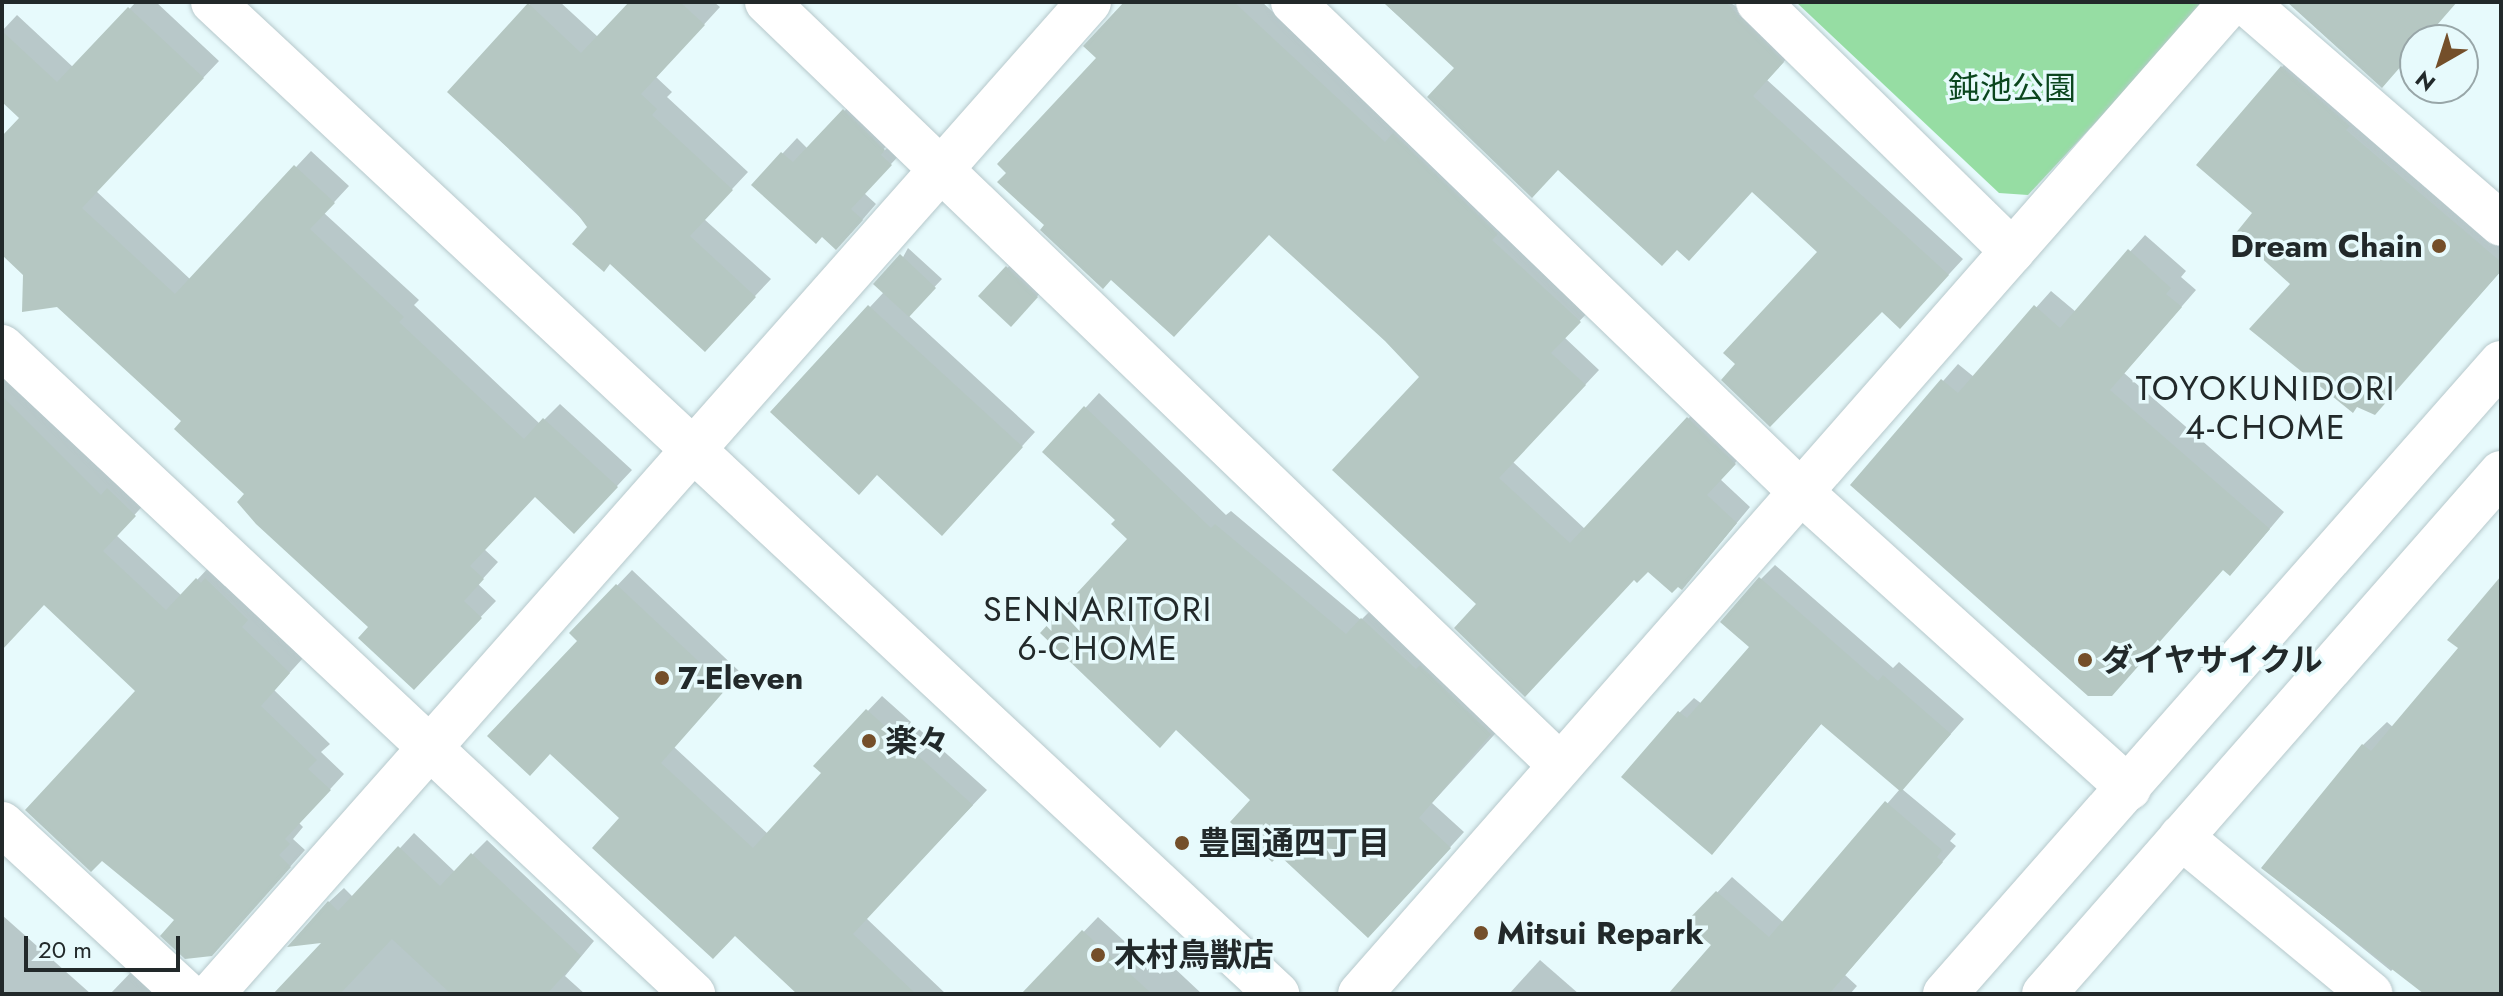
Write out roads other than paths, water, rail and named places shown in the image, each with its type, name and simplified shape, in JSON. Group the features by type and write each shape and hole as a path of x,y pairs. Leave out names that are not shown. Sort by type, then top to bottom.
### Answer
{"street":[{"path":"213,2 1277,994"},
{"path":"767,2 1560,765"},
{"path":"212,994 430,752 693,447 1089,2"},
{"path":"1293,2 1801,492 2129,788"},
{"path":"1758,2 2012,251"},
{"path":"1360,994 2231,2"},
{"path":"2245,2 2501,224"},
{"path":"2,347 430,752 693,994"},
{"path":"1945,994 2501,363"},
{"path":"2044,994 2501,473"},
{"path":"2,824 186,994"},
{"path":"2181,837 2371,994"}],"place":[{"name":"Dream Chain","path":"2439,246"},
{"name":"ダイヤサイクル","path":"2085,660"},
{"name":"7-Eleven","path":"662,678"},
{"name":"楽々","path":"869,741"},
{"name":"豊国通四丁目","path":"1182,843"},
{"name":"Mitsui Repark","path":"1481,933"},
{"name":"木村鳥獣店","path":"1098,955"}],"district":[{"name":"TOYOKUNIDORI 4-CHOME","path":"2266,408"},
{"name":"SENNARITORI 6-CHOME","path":"1098,628"}],"park label":[{"name":"鈍池公園","path":"2012,88"}]}
